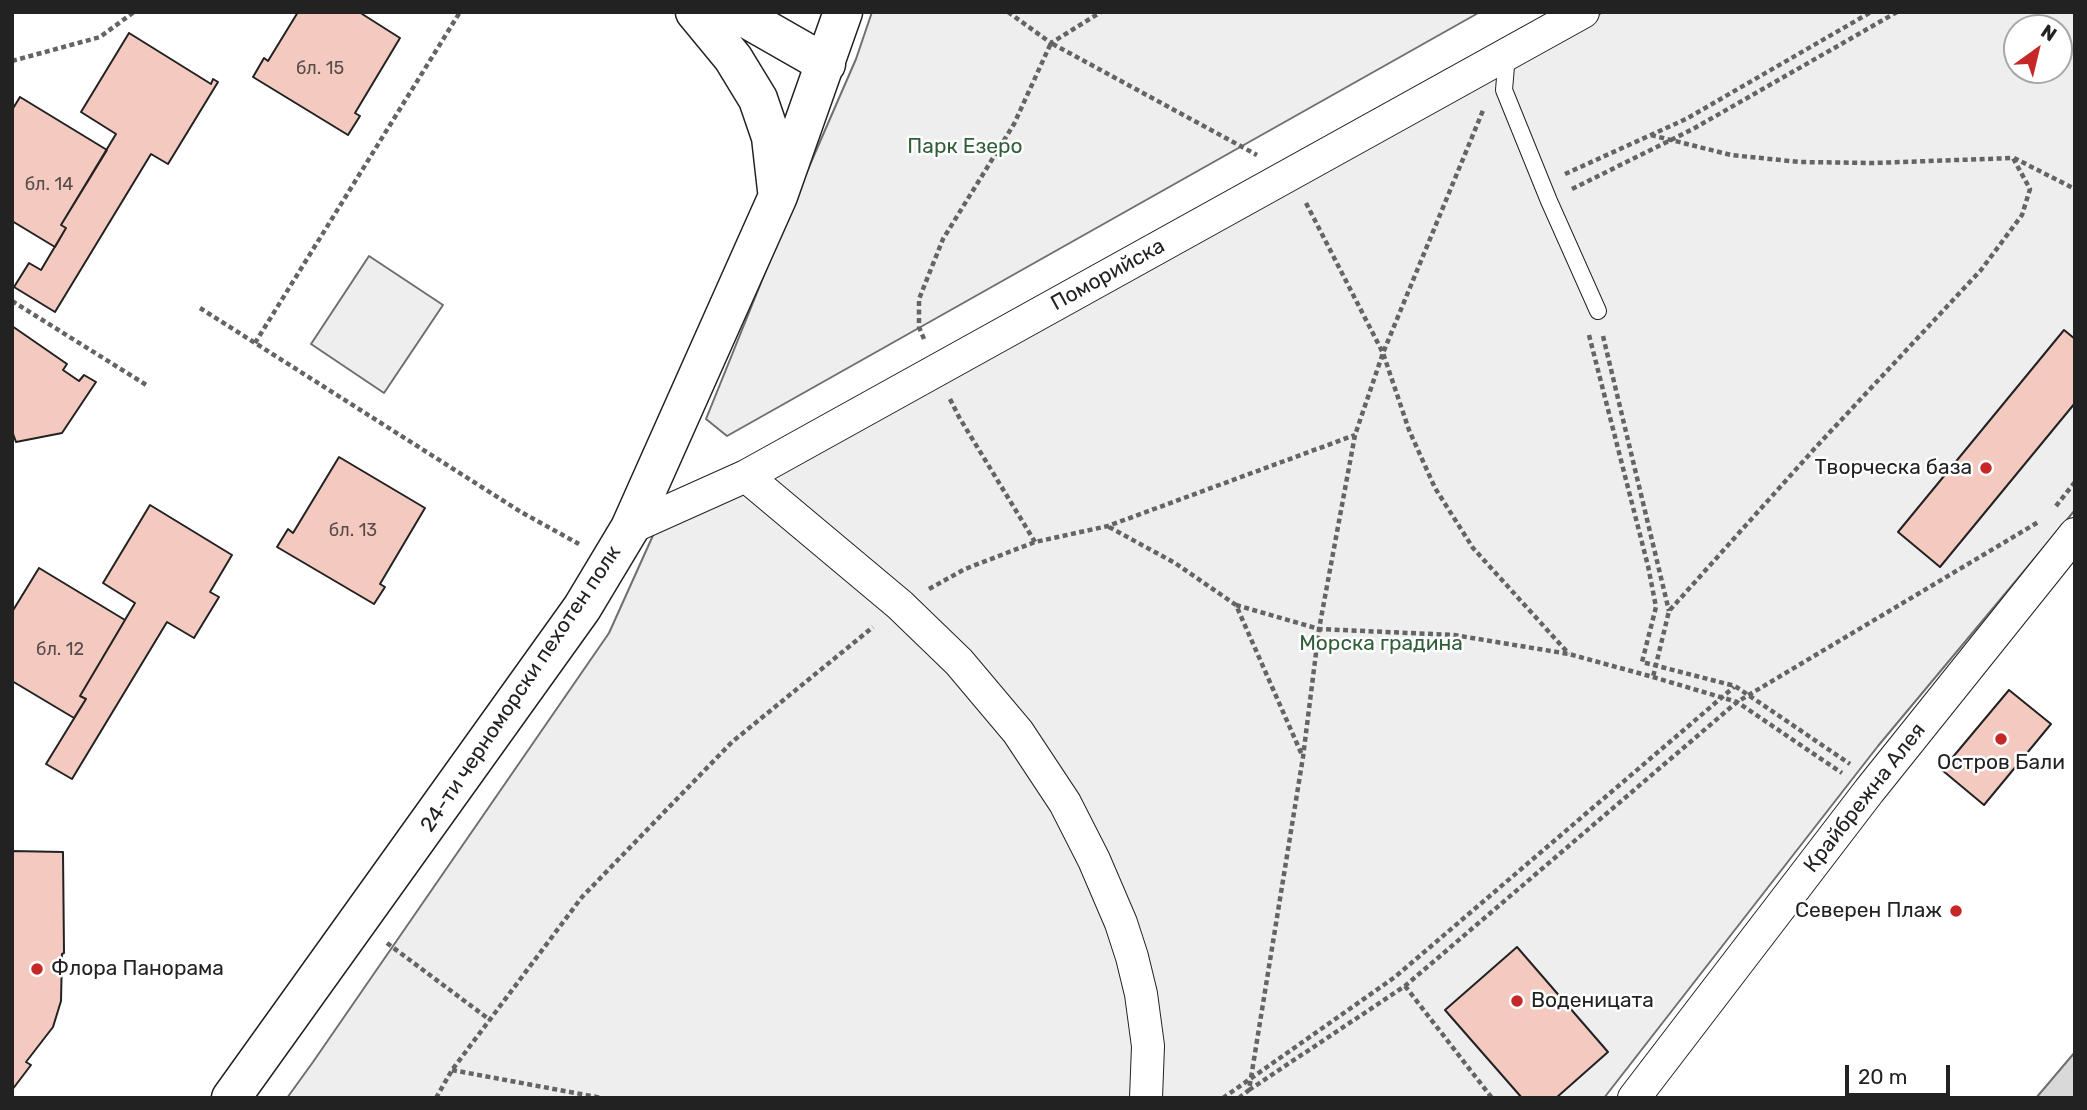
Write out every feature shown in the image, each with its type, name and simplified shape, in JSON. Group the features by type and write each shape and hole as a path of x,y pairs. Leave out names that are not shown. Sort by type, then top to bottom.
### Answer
{"main road":[{"path":"695,12 733,58 758,99 771,136 778,196"},
{"path":"735,12 826,64"},
{"name":"24-ти черноморски пехотен полк","path":"230,1098 582,608 630,528 778,196 844,12"}],"street":[{"name":"Поморийска","path":"630,528 746,476 1583,12"},
{"path":"746,476 900,605 958,662 1018,732 1065,803 1094,860 1121,923 1141,994 1148,1046 1146,1098"},
{"name":"Крайбрежна Алея","path":"1634,1098 1873,787 2075,534"}],"lane":[{"path":"1507,54 1504,90 1598,311"}],"path":[{"path":"12,61 100,37 134,12"},
{"path":"256,343 460,12"},
{"path":"1008,12 1051,43 1291,173 1383,353 1409,430 1435,488 1474,548 1569,654"},
{"path":"1035,542 959,417 919,327 919,299 943,239 1014,124 1051,43 1101,12"},
{"path":"1542,184 1686,119 1871,12"},
{"path":"1549,201 1671,140 1897,12"},
{"path":"1249,1090 1303,757 1320,629 1355,435 1383,353 1507,54"},
{"path":"1651,135 1731,155 1800,162 1874,163 2013,158 2075,189"},
{"path":"1669,611 1816,447 1981,270 2022,215 2030,188 2013,158"},
{"path":"12,301 148,386"},
{"path":"200,308 521,512 610,562"},
{"path":"1598,311 1669,611 1653,677"},
{"path":"1588,331 1656,607 1642,662 1735,686 1873,787"},
{"path":"436,1098 452,1070 582,897 732,742 900,605 965,569 1035,542 1108,526 1355,435"},
{"path":"2054,508 2075,482"},
{"path":"1239,1098 1405,986 1737,702 2048,517"},
{"path":"1108,526 1175,563 1236,605 1320,629 1454,635 1569,654 1737,702 1873,787"},
{"path":"1236,605 1303,757"},
{"path":"1223,1098 1395,977 1735,686"},
{"path":"358,922 490,1020"},
{"path":"1405,986 1492,1098"},
{"path":"452,1070 602,1098"}],"green space":[{"name":"Парк Езеро","path":"872,12 1480,12 727,436 706,419 792,206 856,59"},
{"name":"Морска градина","path":"1603,12 2075,12 2075,510 1878,746 1604,1098 287,1098 609,633 664,511"},
{"path":"369,256 443,305 384,393 311,344"}],"shaded area":[{"path":"2075,1052 2075,1098 2036,1098"}],"building":[{"path":"298,12 359,12 400,38 355,113 360,116 348,135 253,77 264,58 268,61"},
{"path":"129,33 211,84 213,79 218,82 168,164 151,154 55,312 14,287 29,263 41,270 66,228 61,225 116,134 81,112"},
{"path":"20,97 107,150 61,225 66,228 55,247 12,221 12,110"},
{"path":"12,326 67,364 63,370 79,381 84,375 96,382 62,433 16,442 12,431"},
{"name":"Творческа база","path":"2064,330 2075,339 2075,403 1940,567 1898,532"},
{"path":"339,457 425,508 380,584 385,587 374,604 277,547 288,529 293,533"},
{"path":"150,505 232,555 210,592 219,597 194,638 167,622 72,779 46,764 86,699 80,696 135,603 103,583"},
{"path":"39,568 125,620 80,696 86,699 74,718 12,681 12,612"},
{"path":"2009,690 2051,724 1984,805 1942,770"},
{"name":"Флора Панорама","path":"12,851 63,852 64,953 61,1001 53,1027 26,1062 31,1065 12,1090"},
{"path":"1517,947 1608,1052 1556,1098 1522,1098 1445,1010"}],"place":[{"name":"Творческа база","path":"1986,468"},
{"name":"Остров Бали","path":"2001,739"},
{"name":"Северен Плаж","path":"1956,911"},
{"name":"Флора Панорама","path":"37,969"},
{"name":"Воденицата","path":"1517,1001"}]}
